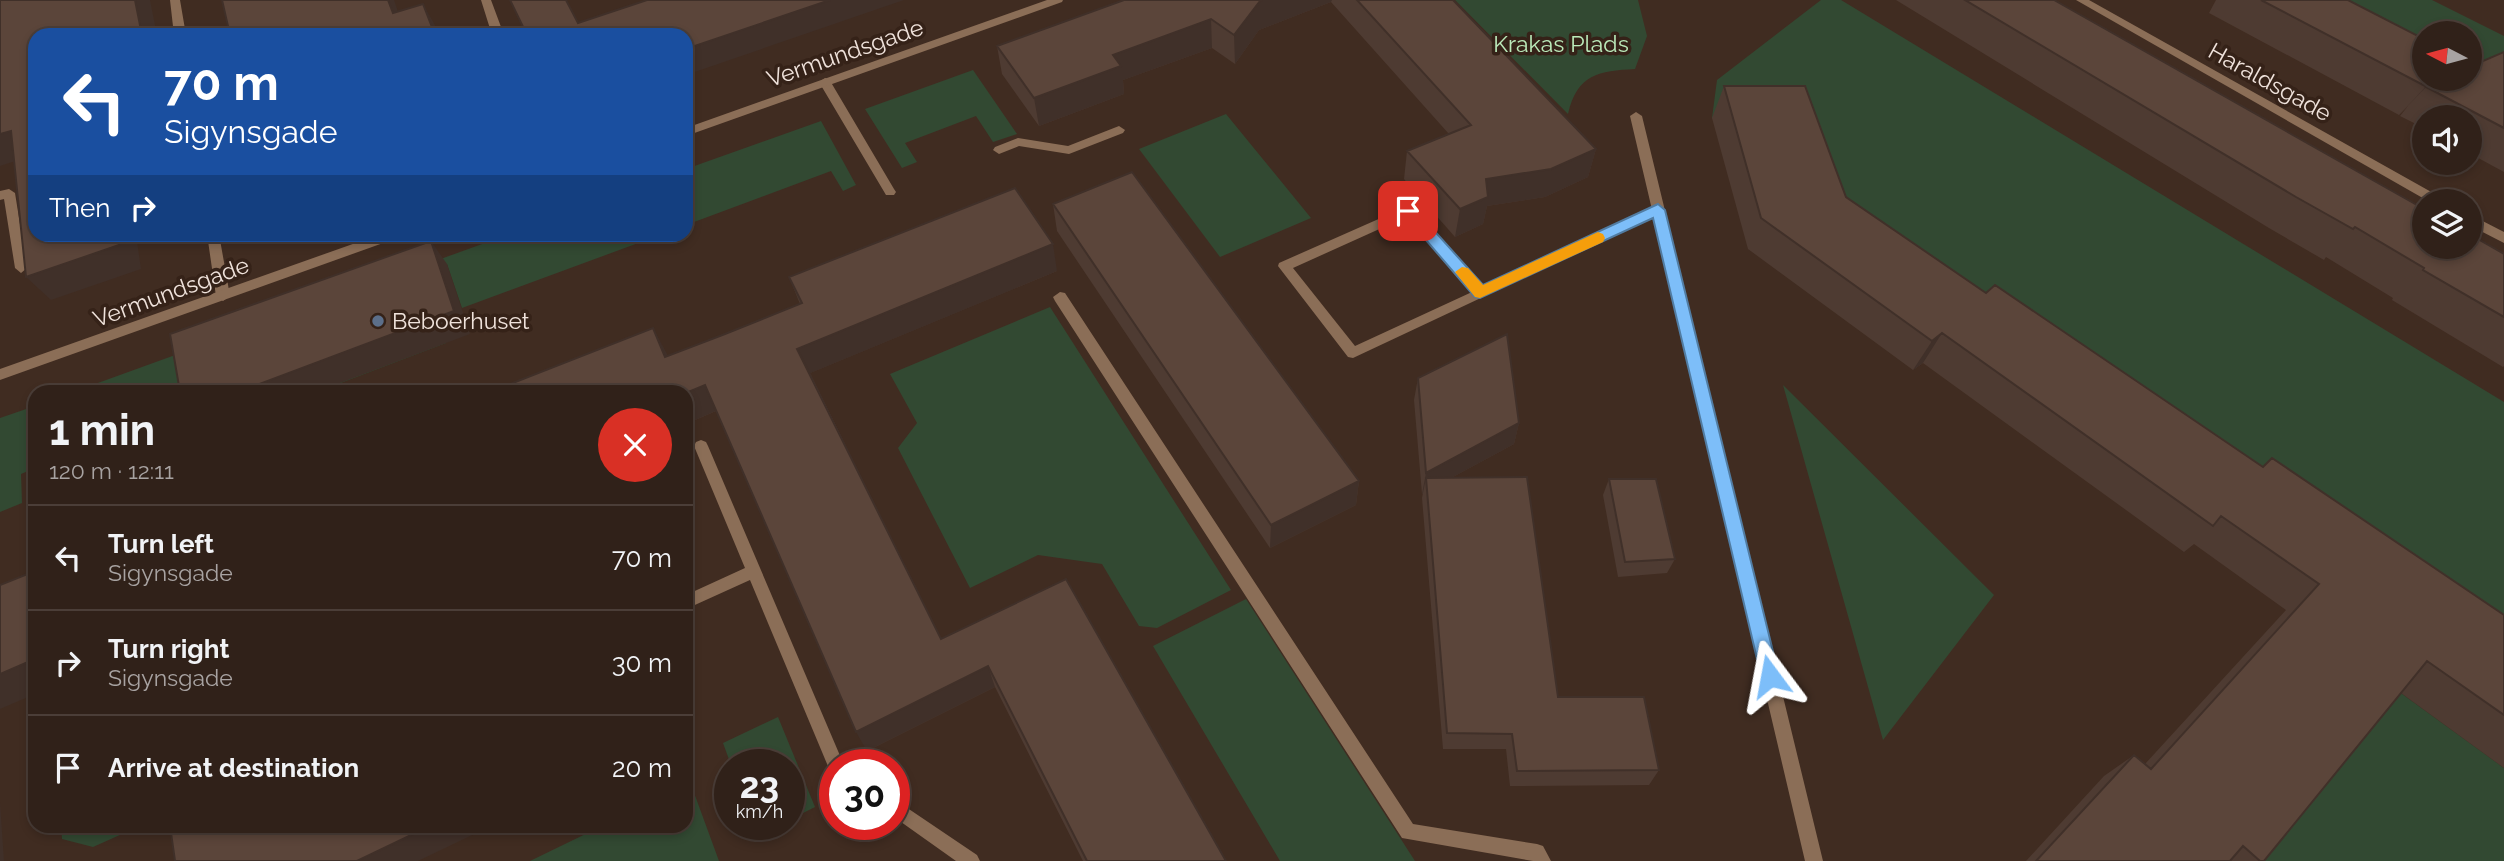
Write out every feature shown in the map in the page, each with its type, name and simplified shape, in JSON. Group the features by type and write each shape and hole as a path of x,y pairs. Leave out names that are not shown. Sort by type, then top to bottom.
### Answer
{"street":[{"path":"175,0 179,28"},
{"path":"486,0 496,28"},
{"name":"Vermundsgade","path":"693,129 1058,0"},
{"name":"Haraldsgade","path":"2081,0 2417,189"},
{"path":"825,82 890,191"},
{"path":"1636,116 1814,861"},
{"path":"999,150 1018,142 1069,150 1119,131"},
{"path":"0,196 9,192 21,268"},
{"path":"1480,293 1408,211 1284,266 1353,353 1658,210"},
{"path":"2482,226 2504,238"},
{"path":"214,242 223,296"},
{"name":"Vermundsgade","path":"0,375 374,242"},
{"path":"1060,297 1408,832 1536,852 1542,861"},
{"path":"701,446 829,749"},
{"path":"693,599 754,571"},
{"path":"910,818 971,861"}],"green space":[{"name":"Krakas Plads","path":"1455,0 1638,0 1647,36 1635,69 1611,71 1591,77 1577,90 1568,114"},
{"path":"1821,0 1841,0 2504,402 2504,667 1712,118 1717,80"},
{"path":"2316,0 2432,0 2474,21 2412,21 2412,49"},
{"path":"2482,25 2504,36 2504,97 2482,86"},
{"path":"973,70 1017,134 993,142 976,116 905,143 917,162 902,168 865,109"},
{"path":"1226,114 1311,218 1220,257 1139,149"},
{"path":"821,121 856,185 843,191 831,171 693,222 693,167"},
{"name":"Beboerhuset","path":"488,242 641,242 462,308 447,264 446,343 335,385 92,385"},
{"path":"1050,307 1231,590 1157,628 1139,626 1102,564 1038,555 970,588 898,448 917,423 890,374"},
{"path":"1783,385 1994,595 1883,740"},
{"path":"28,408 28,471 21,474 22,503 0,512 0,418"},
{"path":"1246,599 1415,861 1280,861 1153,646"},
{"path":"2376,675 2504,768 2504,861 2244,861"},
{"path":"778,717 791,749 725,749 723,743"},
{"path":"805,783 815,807 805,812"},
{"path":"693,790 719,861 530,861 588,833 693,833"},
{"path":"62,833 124,833 93,847 62,839"}],"building":[{"path":"0,0 135,0 141,28 28,28 28,242 118,242 119,245 26,277 11,131 0,134"},
{"path":"222,0 388,0 393,13 423,4 432,28 228,28"},
{"path":"510,0 566,0 578,23 647,0 830,0 693,47 693,28 524,28"},
{"path":"1124,0 1262,0 1234,35 1211,19 1113,55 1121,66 1034,98 997,46"},
{"path":"1357,0 1453,0 1596,149 1551,169 1486,179 1488,197 1460,209 1407,151 1471,125"},
{"path":"1965,0 2054,0 2412,202 2412,259 2482,259 2482,241 2504,254 2504,317 2355,227 2353,229"},
{"path":"2261,0 2348,0 2412,33 2412,79"},
{"path":"2504,52 2504,128 2482,116 2482,105 2460,105 2434,91 2482,91 2482,61"},
{"path":"1724,86 1805,86 1846,197 1986,293 1995,285 2263,467 2272,458 2504,615 2504,715 2427,661 2264,861 2260,861 2243,846 2230,861 2036,861 2134,755 2151,769 2319,584 2221,516 2213,526 1942,333 1932,341 1761,218"},
{"path":"1132,172 1359,481 1271,525 1053,204"},
{"path":"1015,188 1053,244 797,349 941,639 1066,579 1226,861 1087,861 988,666 856,732 705,385 693,390 693,385 508,385 653,328 665,357 725,334 802,303 789,277"},
{"path":"428,242 431,242 454,311 257,385 179,385 170,334"},
{"path":"1507,334 1519,423 1426,473 1418,378"},
{"path":"1527,477 1558,697 1644,697 1659,770 1517,771 1512,734 1447,733 1426,478"},
{"path":"1609,479 1656,479 1675,559 1625,562"},
{"path":"28,574 28,662 0,674 0,585"},
{"path":"171,833 415,833 357,861 175,861"}],"slow traffic":[{"path":"1462,272 1480,293 1598,238"}],"place":[{"name":"Beboerhuset","path":"378,321"}],"route":[{"path":"1408,211 1480,293 1658,210 1770,676"}]}
